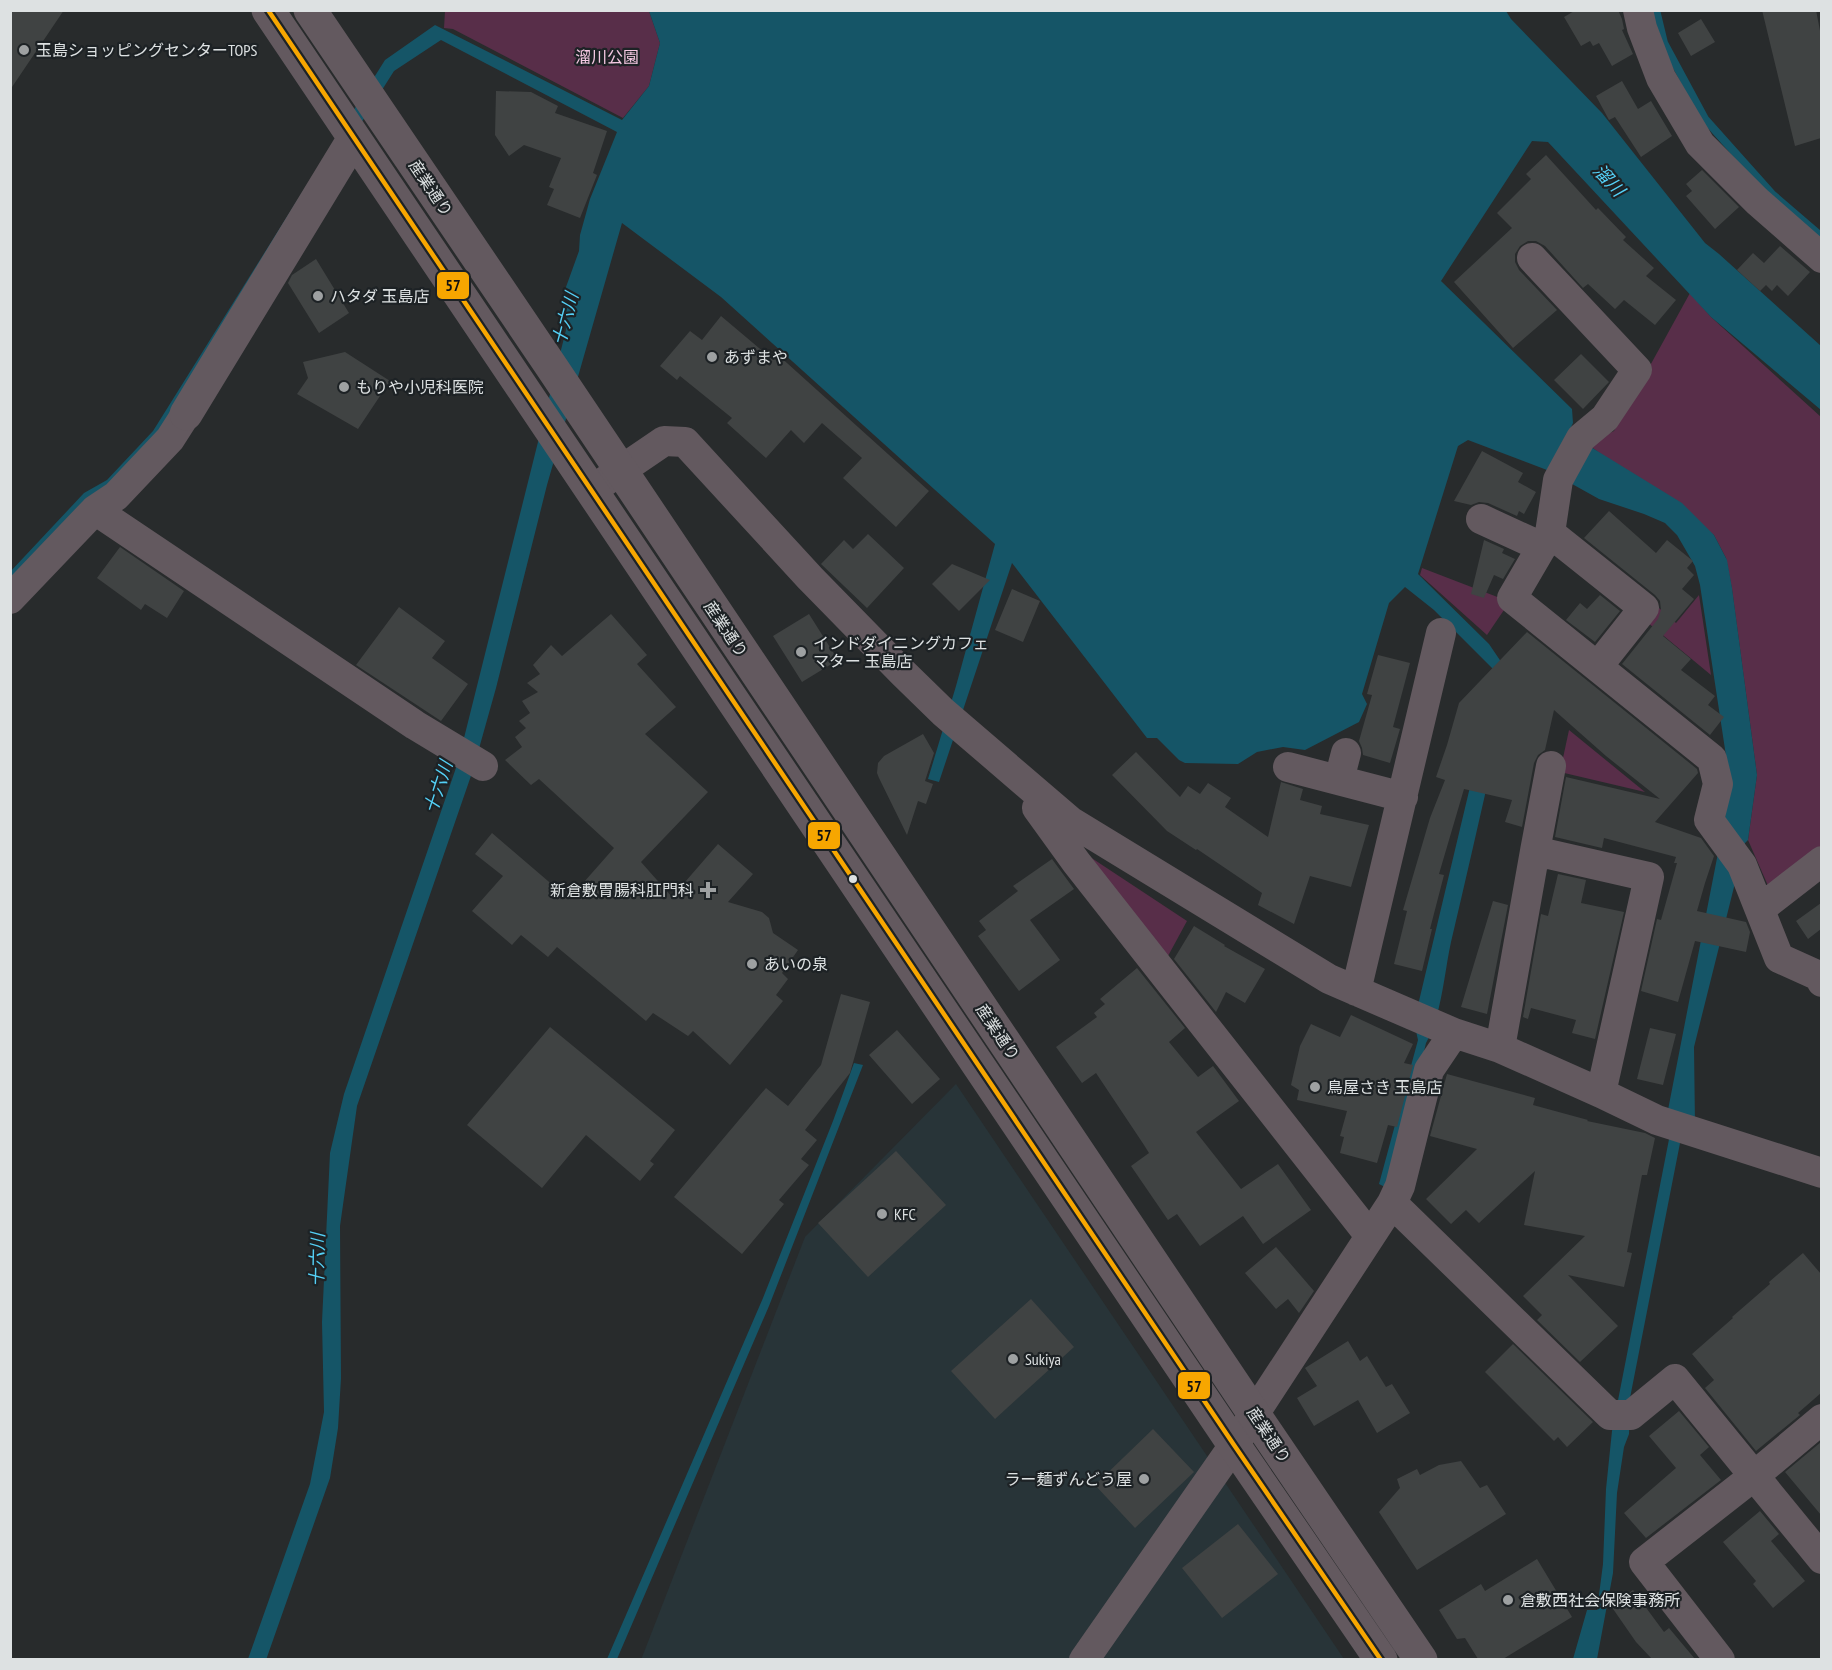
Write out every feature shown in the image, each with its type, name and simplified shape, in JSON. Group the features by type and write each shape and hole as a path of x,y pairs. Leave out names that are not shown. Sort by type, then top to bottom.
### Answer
{"street":[{"path":"10,599 95,510 116,496 170,439 354,138 268,10"},
{"name":"産業通り","path":"309,10 1421,1659"},
{"path":"1638,10 1642,28 1661,78 1700,144 1757,201 1821,258"},
{"name":"産業通り","path":"354,138 1234,1445 1381,1659"},
{"path":"1532,258 1637,370 1605,418 1581,438 1558,480 1546,540 1512,598 1712,759 1718,784 1709,820 1742,865 1779,958 1819,976 1821,982"},
{"path":"592,490 664,441 685,442 810,578 903,673 943,712 1070,821 1329,979 1356,992 1454,1033 1500,1048 1657,1120 1821,1173"},
{"path":"95,510 406,719 471,758"},
{"path":"1481,519 1546,540 1644,608 1598,666"},
{"path":"1356,992 1441,633"},
{"path":"1287,767 1342,766 1403,797"},
{"path":"1500,1048 1551,766"},
{"path":"1010,771 1076,862 1370,1236"},
{"path":"1535,851 1649,878 1601,1093"},
{"path":"1760,909 1821,861"},
{"path":"1084,1659 1234,1445 1392,1203 1400,1186 1429,1070 1454,1033"},
{"path":"1392,1203 1621,1415 1675,1378 1821,1560"},
{"path":"1720,1659 1644,1562 1754,1476 1821,1419"}],"shaded area":[{"path":"956,1084 1344,1659 641,1660 805,1237"}],"green space":[{"name":"溜川公園","path":"445,11 649,11 660,43 649,86 623,118 453,29 444,28"},
{"path":"1690,293 1711,317 1821,417 1821,849 1769,888 1748,840 1757,775 1726,558 1714,535 1590,446 1593,441 1614,431"},
{"path":"1422,568 1500,598 1506,607 1487,635 1420,575"},
{"path":"1699,595 1711,675 1647,622 1659,608 1676,623"},
{"path":"1569,730 1645,792 1560,772"},
{"path":"1081,851 1187,921 1168,956"}],"water":[{"name":"溜川","path":"649,11 1506,11 1511,19 1602,113 1705,243 1821,346 1821,410 1711,317 1548,142 1532,141 1441,281 1572,409 1573,423 1568,433 1682,503 1714,535 1727,560 1757,775 1748,840 1745,843 1694,1047 1695,1125 1682,1133 1630,1398 1629,1434 1624,1447 1617,1493 1613,1573 1597,1659 1573,1659 1587,1610 1597,1610 1603,1564 1606,1489 1612,1431 1671,1129 1667,1115 1730,782 1700,585 1695,566 1677,535 1665,523 1599,499 1547,470 1468,440 1458,446 1418,574 1489,644 1508,672 1509,688 1451,942 1439,1007 1426,1043 1393,1179 1385,1187 1379,1184 1418,1040 1414,1022 1495,682 1493,669 1434,610 1405,587 1389,603 1362,694 1367,704 1359,722 1305,750 1283,747 1257,752 1238,764 1185,763 1157,738 1147,738 1012,563 939,782 928,779 995,544 721,297 622,223 547,485 473,770 357,1106 340,1226 341,1378 338,1428 330,1478 266,1660 248,1659 310,1484 324,1412 322,1322 330,1153 344,1094 458,762 566,330 566,287 579,251 580,235 590,199 617,132 441,40 394,71 161,439 11,589 10,572 84,493 107,480 153,431 385,60 435,25 622,120 649,86 660,43"},
{"path":"854,1063 863,1065 769,1306 617,1659 607,1659 763,1298"}],"building":[{"name":"玉島ショッピングセンターTOPS","path":"10,10 64,10 10,90"},
{"path":"1576,10 1618,10 1624,29 1622,30 1633,54 1612,66 1599,43 1593,46 1590,41 1581,46 1564,17"},
{"path":"1762,10 1816,10 1821,36 1821,138 1795,146"},
{"path":"1701,19 1715,42 1691,56 1678,33"},
{"path":"1622,81 1638,109 1651,101 1672,136 1641,157 1615,117 1609,120 1596,96"},
{"path":"496,91 531,92 558,106 555,113 607,131 593,173 597,175 580,218 547,205 554,189 549,187 561,158 524,145 509,156 495,135"},
{"path":"1546,155 1596,210 1598,208 1626,237 1623,240 1654,268 1646,276 1676,300 1655,325 1624,300 1615,309 1588,284 1583,288 1545,246 1536,241 1528,241 1520,246 1515,254 1515,262 1519,270 1557,310 1513,348 1454,282 1512,228 1497,213 1531,179 1526,174"},
{"path":"1702,170 1739,207 1715,229 1686,196 1692,191 1686,184"},
{"path":"1780,246 1810,272 1788,296 1777,285 1772,291 1766,285 1760,291 1737,270 1753,253 1764,263"},
{"name":"ハタダ 玉島店","path":"316,259 349,313 319,333 288,283 292,275"},
{"path":"721,316 772,359 777,354 929,491 896,527 843,478 862,458 822,423 804,443 791,430 766,458 727,423 732,418 680,376 677,380 660,366 690,331 702,340"},
{"name":"もりや小児科医院","path":"345,352 390,381 358,429 297,394 308,378 303,362"},
{"path":"1581,354 1609,382 1583,409 1554,380"},
{"path":"1482,451 1523,473 1518,482 1536,492 1524,514 1519,511 1517,516 1488,503 1479,502 1471,505 1454,501"},
{"path":"1609,511 1656,553 1667,540 1693,561 1687,568 1694,575 1682,589 1694,599 1663,636 1691,659 1681,670 1715,696 1708,705 1724,717 1710,735 1622,664 1658,619 1661,610 1660,601 1655,595 1584,538"},
{"path":"868,534 904,568 867,608 821,564 844,540 853,549"},
{"path":"1484,540 1504,549 1502,553 1515,559 1503,579 1494,575 1484,598 1471,594"},
{"path":"120,547 184,591 167,618 145,604 141,610 97,578"},
{"path":"952,564 990,580 959,611 932,584"},
{"path":"1012,589 1040,601 1023,642 995,630"},
{"path":"1600,595 1620,611 1595,642 1566,620 1580,603 1587,609"},
{"path":"399,607 445,641 432,658 468,684 441,721 356,665"},
{"path":"611,614 647,655 637,664 676,707 645,734 708,792 641,862 672,897 718,844 753,874 728,902 762,912 769,918 773,933 798,950 782,973 788,979 776,995 783,1001 730,1065 693,1031 688,1036 653,1013 646,1021 557,947 548,957 521,935 512,945 472,911 503,876 475,854 492,833 569,899 614,848 539,779 531,785 505,760 522,747 515,737 526,728 519,721 530,713 522,701 538,692 527,683 540,674 533,665 551,645 562,656"},
{"path":"809,614 838,660 802,682 773,636"},
{"path":"1527,632 1697,769 1698,773 1655,822 1701,838 1714,856 1697,911 1746,922 1750,932 1746,952 1695,941 1678,1002 1641,991 1657,919 1661,920 1677,863 1674,863 1676,857 1604,838 1602,848 1555,837 1566,777 1660,799 1554,710 1545,750 1538,755 1534,763 1522,827 1505,822 1512,800 1464,789 1439,874 1444,875 1422,971 1394,964 1407,911 1403,910 1430,818 1445,780 1436,777 1459,703"},
{"path":"1378,655 1410,663 1393,727 1400,729 1390,763 1363,755 1359,741 1372,695 1367,694"},
{"path":"923,734 934,753 925,781 933,784 926,804 918,801 907,835 879,778 878,763 884,756"},
{"path":"1136,752 1180,797 1188,786 1200,794 1208,783 1231,798 1225,807 1268,837 1281,782 1303,789 1300,800 1322,806 1320,814 1369,825 1351,887 1310,876 1294,924 1258,905 1262,893 1167,831 1112,775"},
{"path":"1052,859 1074,889 1030,920 1060,960 1019,991 978,936 986,930 979,921 1018,891 1013,886"},
{"path":"1558,874 1586,880 1581,903 1624,912 1595,1039 1572,1033 1576,1020 1531,1008 1528,1019 1523,1017 1541,914 1548,916"},
{"path":"1493,901 1508,905 1487,1014 1461,1007"},
{"path":"1821,903 1821,929 1808,939 1796,921"},
{"path":"1194,926 1265,969 1245,1003 1226,992 1216,1012 1174,959"},
{"path":"1137,968 1185,1028 1169,1042 1198,1077 1213,1066 1239,1101 1196,1132 1241,1189 1278,1164 1311,1210 1263,1244 1243,1216 1200,1246 1177,1214 1168,1220 1131,1166 1149,1153 1144,1145 1096,1073 1082,1083 1056,1047 1097,1017 1094,1013 1105,1004 1100,999"},
{"path":"841,994 870,1002 850,1073 805,1130 817,1140 801,1159 809,1165 779,1200 784,1204 742,1254 674,1197 766,1088 788,1106 821,1065"},
{"path":"1351,1015 1413,1044 1404,1063 1413,1065 1397,1127 1388,1125 1377,1163 1340,1153 1344,1137 1340,1136 1347,1111 1297,1100 1299,1090 1291,1085 1300,1046 1311,1024 1340,1037"},
{"path":"550,1027 675,1130 650,1161 654,1164 640,1181 586,1135 542,1188 467,1125"},
{"path":"1650,1028 1676,1034 1663,1085 1637,1079"},
{"path":"897,1030 940,1079 912,1104 869,1055"},
{"path":"1447,1074 1535,1098 1533,1105 1587,1121 1645,1133 1655,1138 1647,1175 1642,1175 1627,1252 1632,1253 1624,1287 1568,1275 1618,1326 1580,1362 1537,1320 1542,1315 1523,1296 1585,1236 1524,1225 1535,1171 1479,1223 1466,1210 1451,1224 1426,1199 1477,1149 1430,1136"},
{"name":"KFC","path":"896,1151 946,1205 868,1277 818,1223"},
{"path":"1276,1247 1314,1291 1299,1313 1288,1299 1276,1309 1245,1273"},
{"path":"1803,1253 1821,1274 1821,1393 1798,1413 1800,1415 1756,1451 1705,1388 1714,1380 1692,1354"},
{"name":"Sukiya","path":"1031,1299 1074,1347 995,1419 951,1371"},
{"path":"1348,1341 1360,1361 1367,1356 1386,1387 1392,1384 1410,1413 1377,1433 1358,1400 1314,1426 1297,1398 1317,1386 1305,1368"},
{"path":"1513,1344 1593,1422 1567,1447 1558,1437 1554,1441 1485,1372"},
{"path":"1679,1411 1709,1447 1700,1455 1721,1480 1646,1538 1624,1513 1676,1468 1649,1436"},
{"name":"ラー麺ずんどう屋","path":"1153,1429 1194,1472 1135,1528 1095,1485"},
{"path":"1821,1442 1821,1515 1785,1472"},
{"path":"1461,1461 1480,1488 1487,1485 1506,1514 1417,1570 1379,1512 1400,1488 1397,1479 1417,1469 1420,1475 1439,1465"},
{"path":"1760,1511 1779,1534 1771,1541 1805,1581 1773,1608 1753,1584 1756,1581 1723,1542"},
{"path":"1238,1524 1278,1574 1222,1618 1182,1568"},
{"name":"倉敷西社会保険事務所","path":"1537,1559 1572,1617 1503,1659 1478,1659 1465,1638 1457,1639 1439,1610 1481,1584 1485,1591"},
{"path":"1633,1590 1664,1632 1669,1628 1695,1659 1652,1659 1636,1642 1611,1606"}],"waterway":[{"path":"1656,10 1664,43 1705,119 1772,194 1822,237"}],"transit line":[{"name":"57","path":"268,10 1381,1660"}],"place":[{"name":"玉島ショッピングセンターTOPS","path":"24,50"},
{"name":"ハタダ 玉島店","path":"318,296"},
{"name":"あずまや","path":"712,357"},
{"name":"もりや小児科医院","path":"344,387"},
{"name":"インドダイニングカフェ マター 玉島店","path":"801,652"},
{"name":"新倉敷胃腸科肛門科","path":"708,890"},
{"name":"あいの泉","path":"752,964"},
{"name":"鳥屋さき 玉島店","path":"1315,1087"},
{"name":"KFC","path":"882,1214"},
{"name":"Sukiya","path":"1013,1359"},
{"name":"ラー麺ずんどう屋","path":"1144,1479"},
{"name":"倉敷西社会保険事務所","path":"1508,1600"}],"water label":[{"name":"十六川","path":"565,319"},
{"name":"十六川","path":"438,787"},
{"name":"十六川","path":"317,1260"}]}
